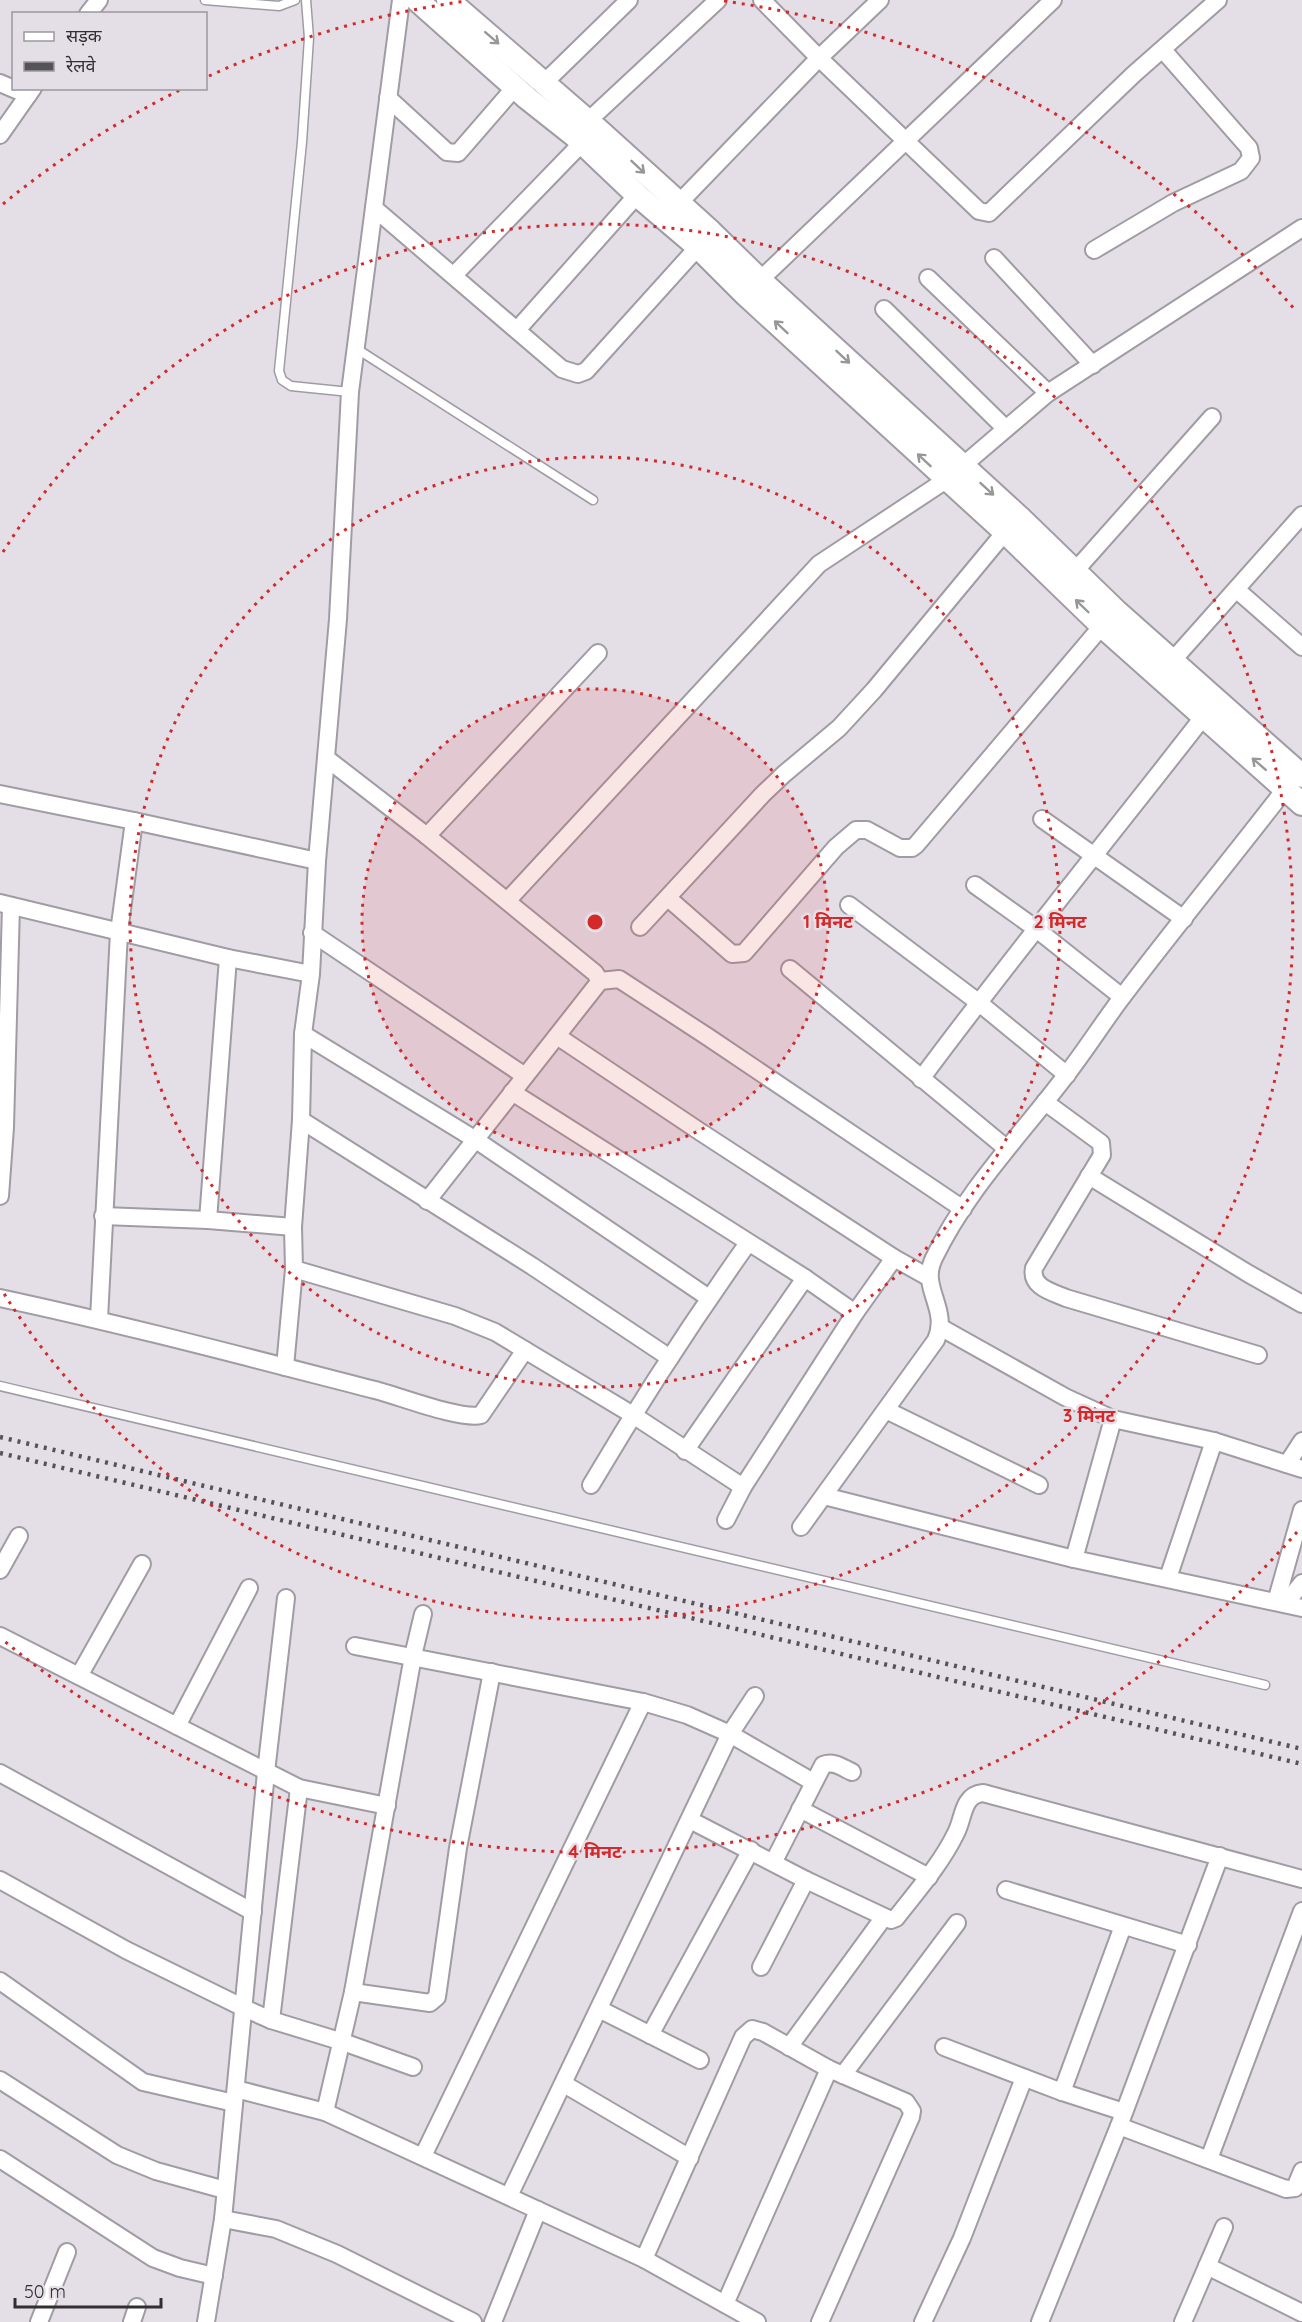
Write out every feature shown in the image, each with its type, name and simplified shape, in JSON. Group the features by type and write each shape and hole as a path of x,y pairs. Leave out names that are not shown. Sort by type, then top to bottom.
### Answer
{"main road":[{"path":"417,0 698,247 746,295 954,473 1075,571 1166,669 1204,716 1294,782"},
{"path":"448,0 679,203 760,280 954,473 1005,532 1102,626 1166,669 1294,782 1302,804"}],"street":[{"path":"90,12 99,0"},
{"path":"285,1367 294,1269 293,1227 302,1120 303,1034 311,974 317,861 338,620 350,392 401,0"},
{"path":"544,83 628,0"},
{"path":"588,121 718,0"},
{"path":"762,0 904,141 979,211 989,213 1134,74 1218,0"},
{"path":"679,203 819,58 880,0"},
{"path":"760,280 1053,0"},
{"path":"1094,250 1173,203 1241,171 1251,158 1249,148 1163,50"},
{"path":"388,99 447,152 454,154 458,153 516,86"},
{"path":"0,135 31,92"},
{"path":"454,274 582,143"},
{"path":"517,330 637,195"},
{"path":"374,208 454,274 562,369 571,373 582,374 698,247"},
{"path":"507,901 819,564 954,473 1048,393 1302,228"},
{"path":"994,258 1093,365"},
{"path":"928,278 1048,393"},
{"path":"884,309 1005,428"},
{"path":"1075,571 1212,417"},
{"path":"1166,669 1302,515"},
{"path":"640,927 763,794 839,728 874,690 1005,532"},
{"path":"1237,590 1302,647"},
{"path":"668,898 732,954 744,953 837,847 856,830 867,830 900,848 912,848 1102,626"},
{"path":"427,836 598,653"},
{"path":"921,1079 1035,928 1095,856 1204,716"},
{"path":"326,758 507,901 595,973 600,981"},
{"path":"801,1527 936,1340 940,1327 940,1311 928,1277 934,1256 963,1209 1006,1148 1067,1075 1122,998 1294,782"},
{"path":"0,794 317,861"},
{"path":"1042,819 1184,919"},
{"path":"99,1319 119,932 134,821"},
{"path":"975,885 1035,928 1122,998"},
{"path":"849,904 978,1002 1067,1075"},
{"path":"0,1196 5,1127 6,905 228,958 311,974"},
{"path":"312,933 525,1076"},
{"path":"208,1220 228,958"},
{"path":"790,969 1006,1148"},
{"path":"426,1201 600,981 619,979 708,1036 963,1209"},
{"path":"303,1034 476,1140 709,1298"},
{"path":"557,1036 894,1258 928,1277"},
{"path":"512,1092 747,1244 805,1278 855,1313"},
{"path":"1045,1102 1101,1143 1102,1155 1034,1268 1033,1277 1037,1284 1066,1298 1258,1355"},
{"path":"302,1120 670,1358"},
{"path":"1089,1176 1249,1275 1302,1304"},
{"path":"103,1216 208,1220 293,1227"},
{"path":"591,1485 633,1415 747,1244"},
{"path":"726,1520 743,1487 855,1313 894,1258"},
{"path":"294,1269 455,1316 495,1332 633,1415 743,1487"},
{"path":"686,1451 805,1278"},
{"path":"0,1298 99,1319 475,1417 481,1415 525,1350"},
{"path":"940,1327 1065,1397 1113,1419 1214,1442 1294,1467 1302,1441"},
{"path":"886,1410 1039,1485"},
{"path":"1074,1559 1113,1419"},
{"path":"1168,1578 1214,1442"},
{"path":"824,1496 1074,1559 1302,1608"},
{"path":"1280,1603 1302,1510"},
{"path":"0,1570 19,1536"},
{"path":"79,1676 142,1564"},
{"path":"1280,1603 1302,1583"},
{"path":"177,1726 249,1588"},
{"path":"206,2322 223,2218 266,1772 286,1598"},
{"path":"326,2112 353,1992 413,1656 423,1614"},
{"path":"0,1636 299,1788 387,1806"},
{"path":"356,1646 643,1702 687,1715 730,1734 813,1782"},
{"path":"353,1992 430,2003 437,1997 458,1848 492,1672"},
{"path":"509,2196 730,1734 755,1696"},
{"path":"423,2156 643,1702"},
{"path":"774,1862 813,1782 825,1763 835,1764 852,1772"},
{"path":"0,1773 253,1912"},
{"path":"271,2020 299,1788"},
{"path":"690,1820 806,1880 891,1920 896,1918 929,1877 952,1842 966,1804 974,1795 983,1793 1302,1879"},
{"path":"800,1809 929,1877"},
{"path":"650,2035 751,1850"},
{"path":"1041,2322 1122,2119 1220,1856"},
{"path":"0,1880 126,1950 244,2008 271,2020 413,2067"},
{"path":"761,1966 806,1880"},
{"path":"1005,1890 1188,1945"},
{"path":"1209,2159 1302,1911"},
{"path":"789,2047 884,1917"},
{"path":"725,2304 836,2072 957,1923"},
{"path":"1062,2092 1124,1926"},
{"path":"0,1981 143,2082 326,2112 644,2259 757,2322"},
{"path":"599,2008 700,2060"},
{"path":"644,2259 746,2033 752,2029 763,2032 836,2072 906,2102 912,2111 820,2322"},
{"path":"944,2047 1062,2092 1209,2159 1286,2189 1295,2188 1302,2171"},
{"path":"923,2322 962,2238 1024,2078"},
{"path":"0,2080 117,2155 156,2171 225,2190"},
{"path":"564,2084 690,2158"},
{"path":"0,2159 153,2258 180,2268 214,2276"},
{"path":"493,2322 538,2210"},
{"path":"223,2218 276,2229 337,2253 473,2322"},
{"path":"1183,2322 1224,2227"},
{"path":"39,2322 67,2252"},
{"path":"1207,2266 1302,2313"}],"lane":[{"path":"205,0 279,6 295,0"},
{"path":"306,0 309,38 302,142 279,371 282,380 291,386 350,392"},
{"path":"357,349 593,500"},
{"path":"0,1386 1265,1685"}],"railway":[{"path":"0,1437 1302,1749"},
{"path":"0,1453 1302,1764"}]}
